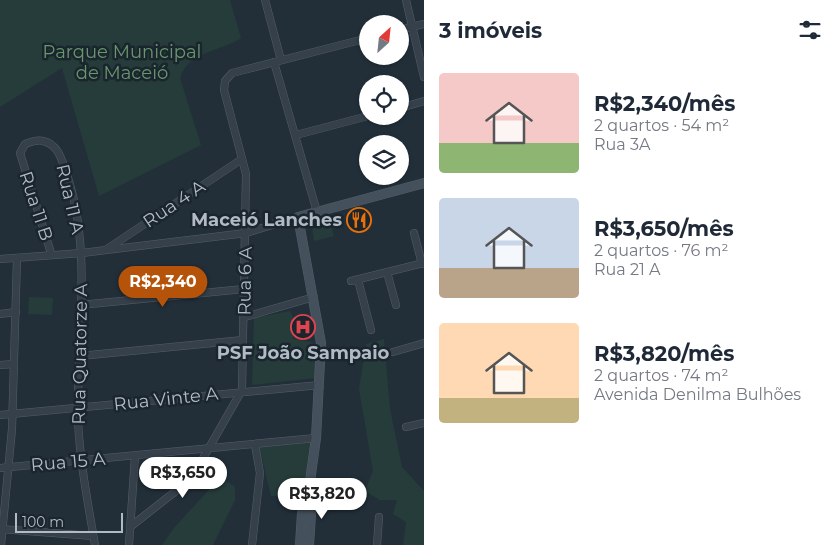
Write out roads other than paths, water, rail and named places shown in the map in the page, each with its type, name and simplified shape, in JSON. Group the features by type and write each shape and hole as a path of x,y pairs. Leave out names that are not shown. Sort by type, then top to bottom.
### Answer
{"street":[{"path":"265,0 277,61 317,212"},
{"path":"406,0 424,77"},
{"path":"409,28 424,24"},
{"name":"Rua 6 A","path":"130,527 186,482 209,448 242,390 245,316 246,174 228,108 224,90 225,81 232,73 359,40"},
{"path":"409,105 424,101"},
{"path":"296,135 359,118"},
{"name":"Rua 11 B","path":"51,253 20,150 25,144 35,140 44,141 55,147"},
{"name":"Rua 11 A","path":"55,147 70,184 79,218 82,253"},
{"name":"Rua 4 A","path":"105,250 242,159"},
{"path":"0,259 51,253 82,253 246,233 424,183"},
{"path":"298,217 321,343 316,438 308,496 302,513 300,545"},
{"path":"371,330 354,280 423,263 414,233"},
{"name":"Rua Quatorze A","path":"82,253 78,407 82,461 95,545"},
{"path":"1,545 13,413 16,258"},
{"path":"387,272 396,305"},
{"path":"80,305 244,289"},
{"path":"245,316 314,297"},
{"path":"0,314 16,312"},
{"path":"80,356 243,340"},
{"path":"393,352 424,343"},
{"path":"0,365 14,364"},
{"name":"Rua Vinte A","path":"0,415 242,390 320,385"},
{"path":"406,428 424,423"},
{"name":"Rua 15 A","path":"0,468 316,438"},
{"path":"252,545 260,473 255,445"},
{"path":"129,545 135,456"},
{"path":"308,496 311,514 309,545"},
{"path":"377,545 379,517"},
{"path":"1,529 93,536"}],"place":[{"name":"Maceió Lanches","path":"359,220"},
{"name":"PSF João Sampaio","path":"303,327"}],"park label":[{"name":"Parque Municipal de Maceió","path":"122,62"}]}
